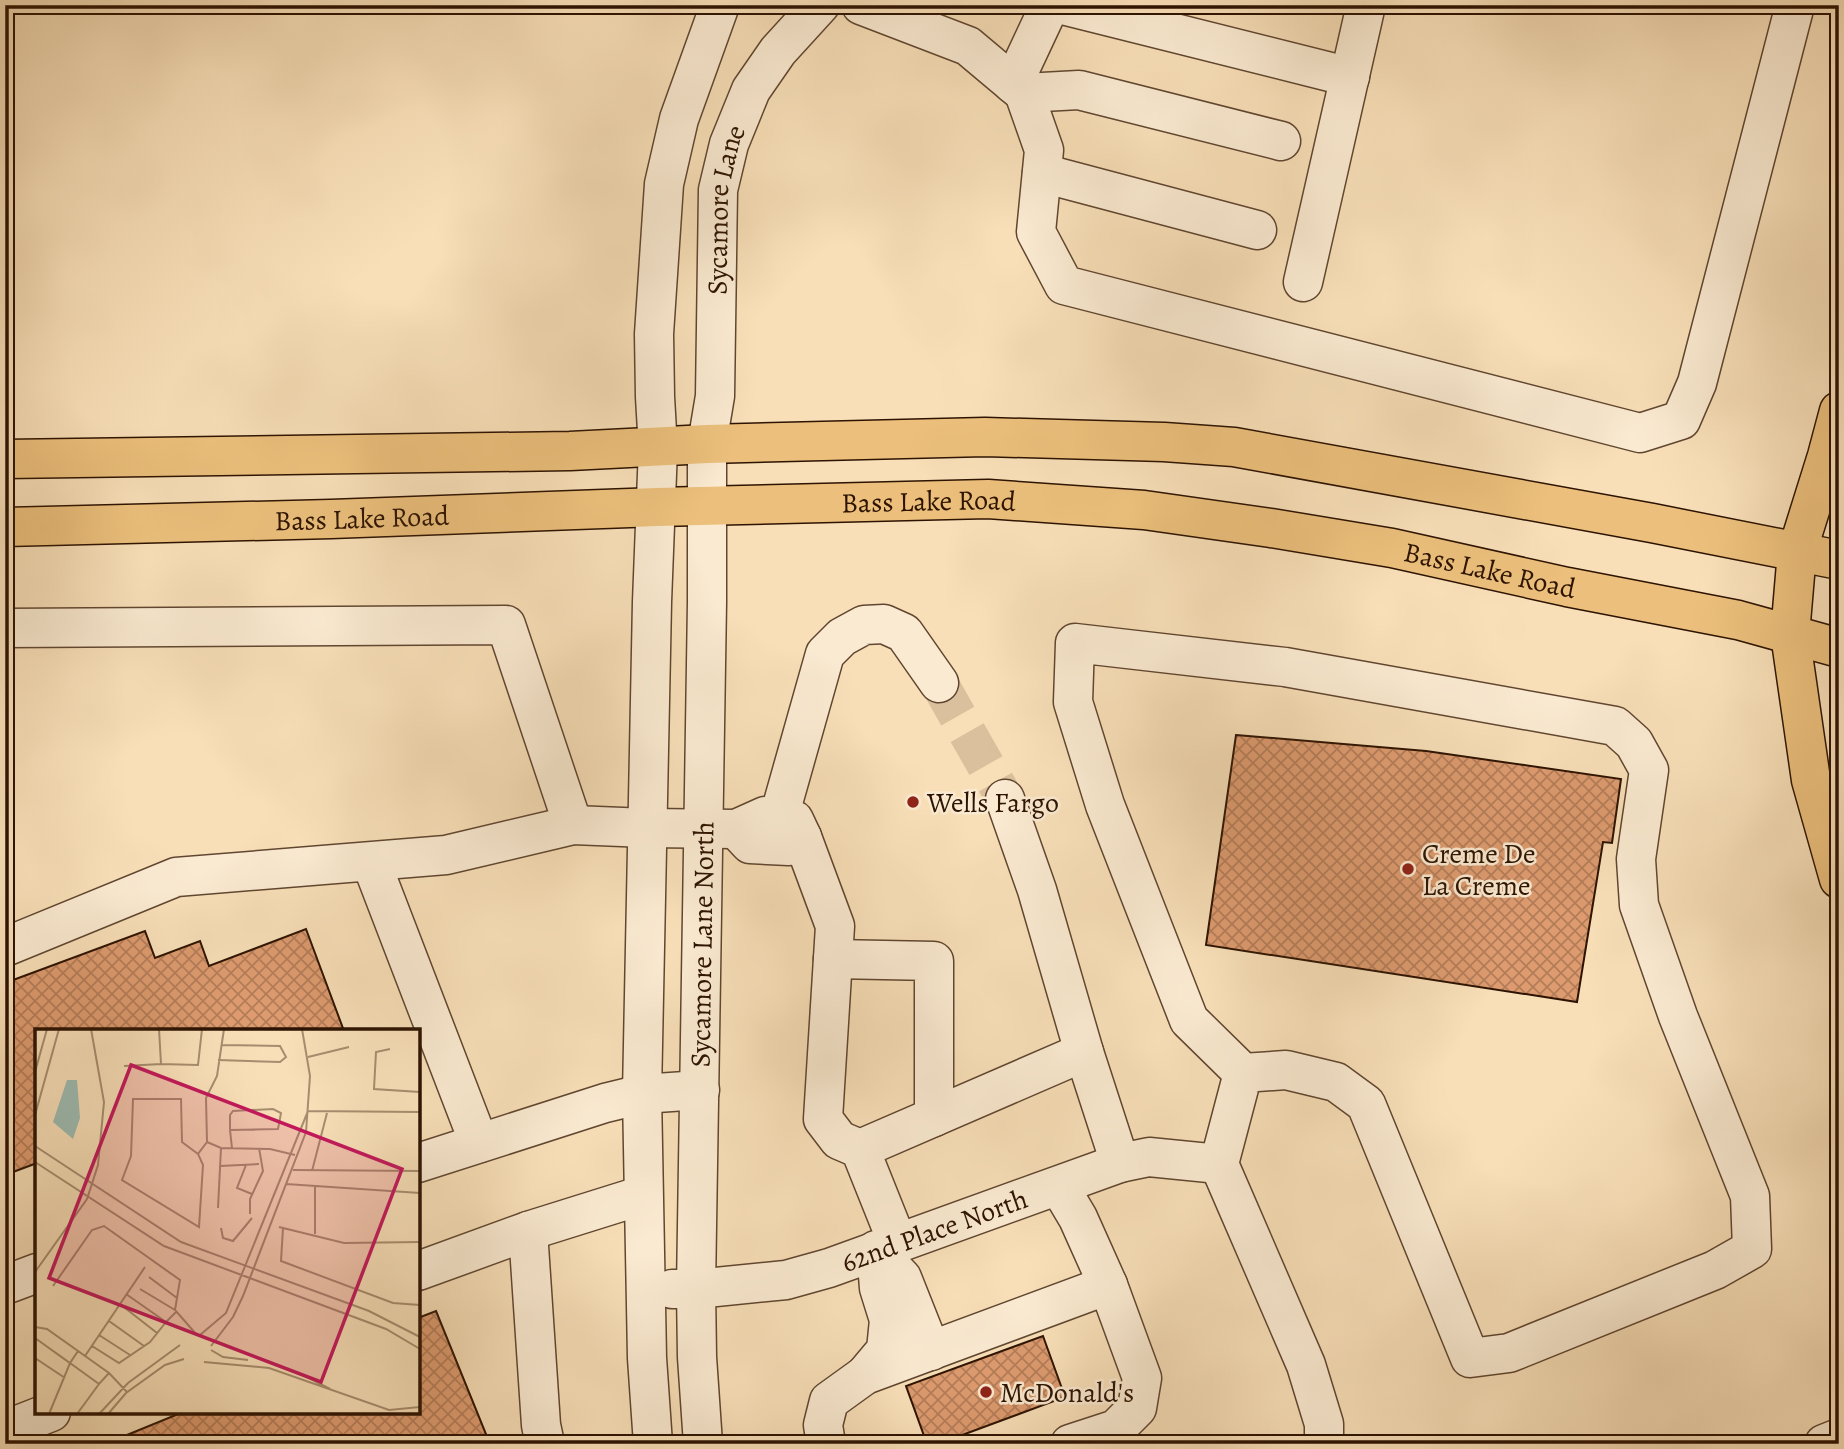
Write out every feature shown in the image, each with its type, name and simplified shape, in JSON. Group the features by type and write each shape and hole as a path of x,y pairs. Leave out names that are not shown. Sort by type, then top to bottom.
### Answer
{"main road":[{"path":"1839,411 1797,552 1790,634 1811,780 1839,879"},
{"path":"5,458 570,452 707,444 985,437 1164,442 1234,447 1642,521 1839,560"},
{"name":"Bass Lake Road","path":"5,527 988,499 1144,510 1392,548 1567,587 1738,620 1839,648"}],"street":[{"path":"659,448 654,334 664,184 679,119 720,5"},
{"path":"793,5 822,5"},
{"name":"Sycamore Lane","path":"707,444 715,396 718,190 729,144 751,90 778,51 822,5"},
{"path":"861,5 968,46 1019,88 1044,150 1036,232 1064,285 1640,433 1681,420 1697,383 1795,5"},
{"path":"948,5 968,46"},
{"path":"1019,88 1050,5"},
{"path":"1063,5 1350,77"},
{"path":"1303,282 1366,5"},
{"path":"1019,88 1079,90 1282,141"},
{"path":"1042,173 1257,230"},
{"name":"Sycamore Lane North","path":"703,1444 696,1289 700,1090 720,829 707,444"},
{"name":"Sycamore Lane North","path":"653,1444 647,1358 642,1094 652,602 659,448"},
{"path":"939,683 904,633 884,624 864,625 842,637 825,654 790,827 835,926 823,1119 839,1140 860,1149 1084,1052"},
{"path":"5,628 506,625 573,825"},
{"path":"1075,643 1285,667 1615,726 1634,743 1649,769 1636,859 1639,905 1678,1016 1750,1196 1752,1249 1716,1270 1509,1353 1470,1358 1366,1104 1336,1082 1286,1070 1243,1073 1189,1020 1105,805 1073,702 1075,643"},
{"path":"1005,799 1037,890 1084,1052 1120,1163"},
{"path":"5,947 176,877 446,855 573,825 720,829 765,816 790,827"},
{"path":"371,862 479,1143"},
{"path":"833,959 934,961 934,1117"},
{"path":"1243,1073 1219,1164 1306,1365 1324,1424 1324,1444"},
{"path":"420,1162 605,1103 642,1094 700,1090"},
{"path":"860,1149 887,1247 931,1351"},
{"name":"62nd Place North","path":"645,1289 696,1289 786,1280 830,1268 1120,1163 1149,1157 1219,1164"},
{"path":"1059,1186 1078,1217 1108,1285 1142,1378 1137,1408 1116,1429 1070,1444"},
{"path":"420,1270 528,1231 643,1195"},
{"path":"528,1231 541,1425 545,1444"},
{"path":"865,1376 886,1350 889,1320 878,1288 887,1247"},
{"path":"5,1284 35,1274"},
{"path":"826,1444 823,1425 830,1401 865,1376 1108,1285"},
{"path":"5,1430 46,1414"},
{"path":"1824,1444 1839,1438"}],"building":[{"name":"Creme De La Creme","path":"1236,735 1426,751 1621,779 1612,843 1603,842 1577,1002 1206,945"},
{"path":"306,929 343,1029 35,1029 35,1164 5,1175 5,983 145,931 155,958 200,941 209,966"},
{"path":"5,1215 11,1231 5,1233"},
{"path":"436,1311 490,1444 105,1444 178,1414 420,1414 420,1317"},
{"name":"McDonald's","path":"1043,1336 1065,1397 938,1444 927,1444 906,1386"}],"tunnel":[{"path":"939,683 1005,799"}],"place":[{"name":"Wells Fargo","path":"913,802"},
{"name":"Creme De La Creme","path":"1408,869"},
{"name":"McDonald's","path":"986,1392"}]}
